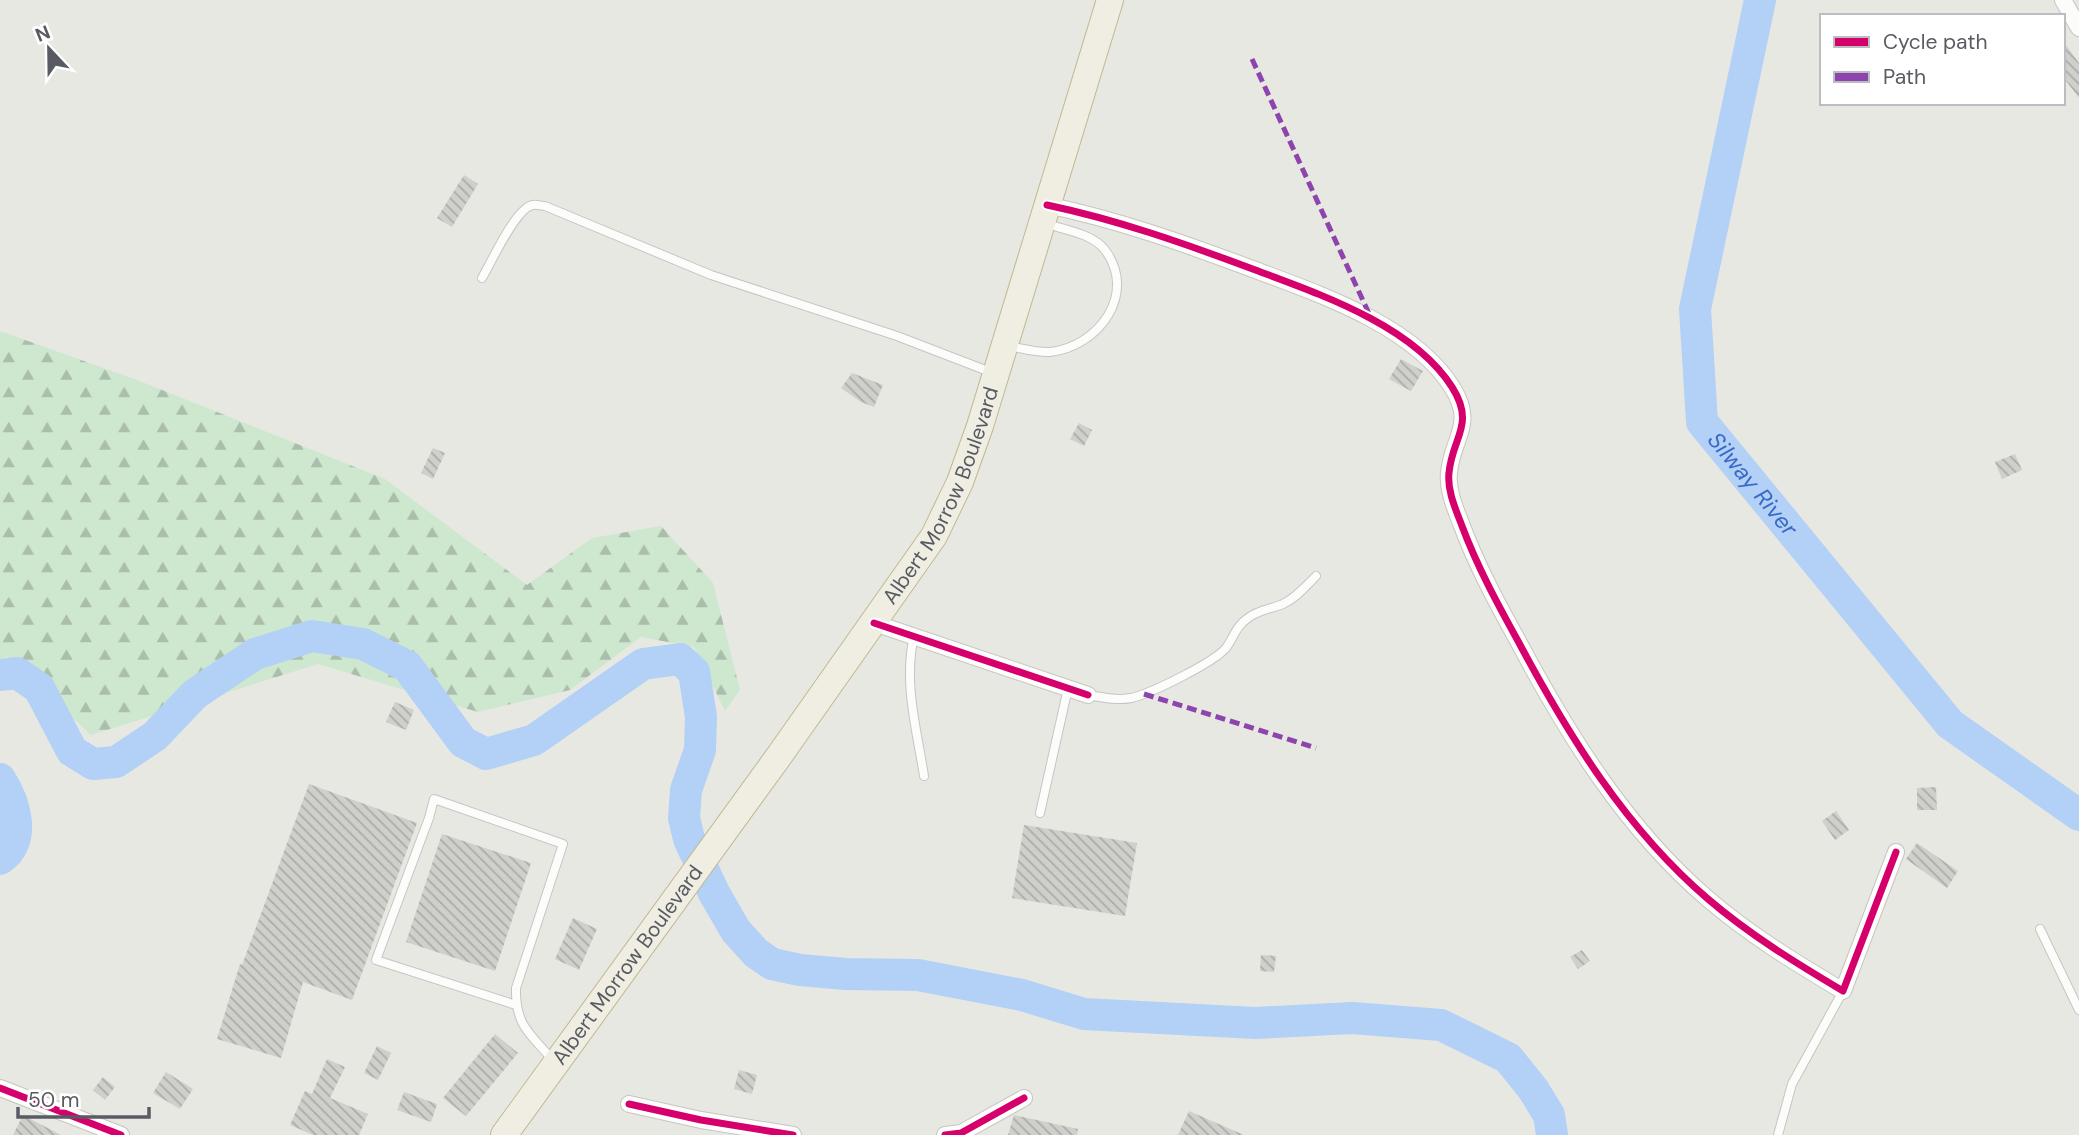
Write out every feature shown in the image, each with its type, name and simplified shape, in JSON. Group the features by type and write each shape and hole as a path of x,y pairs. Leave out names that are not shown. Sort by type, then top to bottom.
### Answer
{"highway":[{"name":"Albert Morrow Boulevard","path":"504,1135 592,1017 934,536 960,482 996,374 1110,0"}],"street":[{"path":"2068,3 2079,28"},
{"path":"1045,214 1111,219 1319,294 1371,318 1408,342 1436,367 1452,387 1462,410 1463,426 1449,473 1450,492 1489,588 1534,672 1581,748 1632,821 1664,858 1698,890 1770,947 1843,991 1896,852"},
{"path":"874,623 1087,695"},
{"path":"0,1088 121,1135"},
{"path":"959,1134 1024,1098"},
{"path":"629,1104 701,1120 793,1135"}],"lane":[{"path":"482,278 526,208 533,205 545,206 711,275 897,336 996,374"},
{"path":"1005,345 1049,352 1082,343 1101,327 1118,295 1116,272 1105,250 1045,214"},
{"path":"1087,695 1118,700 1130,698 1192,672 1226,648 1237,627 1250,616 1284,603 1316,576"},
{"path":"914,636 909,676 924,776"},
{"path":"1040,813 1068,688"},
{"path":"516,1005 376,960 434,799 563,844 516,988 516,1005 521,1023 556,1064"},
{"path":"2040,929 2079,1010"},
{"path":"1778,1135 1793,1084 1843,991"}],"green space":[{"path":"0,331 137,380 385,479 527,585 592,538 661,526 713,583 740,690 725,711 694,647 641,637 570,690 478,712 318,664 91,735 7,657 0,661"}],"building":[{"path":"2065,44 2079,63 2079,98 2065,80"},
{"path":"464,175 478,184 452,227 437,218"},
{"path":"1401,359 1423,371 1411,391 1389,379"},
{"path":"852,373 883,385 874,407 861,402 841,388"},
{"path":"1079,423 1092,430 1084,446 1070,439"},
{"path":"433,448 445,453 433,479 421,473"},
{"path":"2015,454 2022,470 2002,479 1995,462"},
{"path":"395,702 414,710 406,730 386,722"},
{"path":"309,784 417,823 352,1000 303,982 281,1058 217,1039 240,964 242,965"},
{"path":"1936,787 1937,810 1917,810 1917,788"},
{"path":"1836,811 1849,830 1835,840 1822,821"},
{"path":"1024,825 1137,843 1125,916 1012,898"},
{"path":"442,834 531,863 495,971 406,942"},
{"path":"1917,843 1958,871 1947,888 1906,859"},
{"path":"573,918 597,929 579,970 555,959"},
{"path":"1582,950 1590,961 1578,969 1570,957"},
{"path":"1261,955 1276,956 1274,972 1260,971"},
{"path":"495,1034 518,1053 466,1116 443,1098"},
{"path":"377,1046 391,1053 378,1080 364,1073"},
{"path":"327,1059 345,1067 330,1098 368,1114 359,1135 313,1135 290,1125 305,1091 312,1094"},
{"path":"739,1070 757,1075 752,1094 734,1089"},
{"path":"166,1072 193,1089 180,1109 153,1093"},
{"path":"103,1077 115,1087 105,1100 93,1090"},
{"path":"404,1092 437,1104 431,1122 397,1110"},
{"path":"1189,1111 1244,1135 1178,1135"},
{"path":"23,1115 61,1135 13,1135"},
{"path":"1014,1115 1078,1129 1077,1135 1008,1135"}],"waterway":[{"name":"Silway River","path":"1760,0 1695,309 1702,422 1950,724 2079,815"},
{"path":"0,675 17,673 39,688 72,751 93,764 116,762 155,736 195,694 255,654 312,636 363,644 407,666 463,742 486,754 534,740 643,664 680,659 694,672 701,717 700,750 686,790 684,818 689,839 714,893 736,931 756,953 772,964 800,970 846,974 918,975 1022,995 1084,1014 1255,1023 1352,1018 1441,1025 1508,1058 1533,1089 1549,1115 1552,1135"},
{"path":"0,779 10,799 16,821 13,842 0,859"}],"marked path":[{"path":"1252,59 1371,318"},
{"path":"1144,694 1316,748"}],"cycle path":[{"path":"1047,205 1175,241 1332,300 1388,328 1413,345 1435,365 1452,387 1462,411 1461,431 1449,473 1452,500 1502,613 1578,745 1625,811 1678,872 1740,925 1843,991 1896,852"},
{"path":"874,623 1088,695"},
{"path":"0,1088 121,1135"},
{"path":"945,1135 961,1133 1024,1098"},
{"path":"629,1104 701,1120 793,1135"}]}
